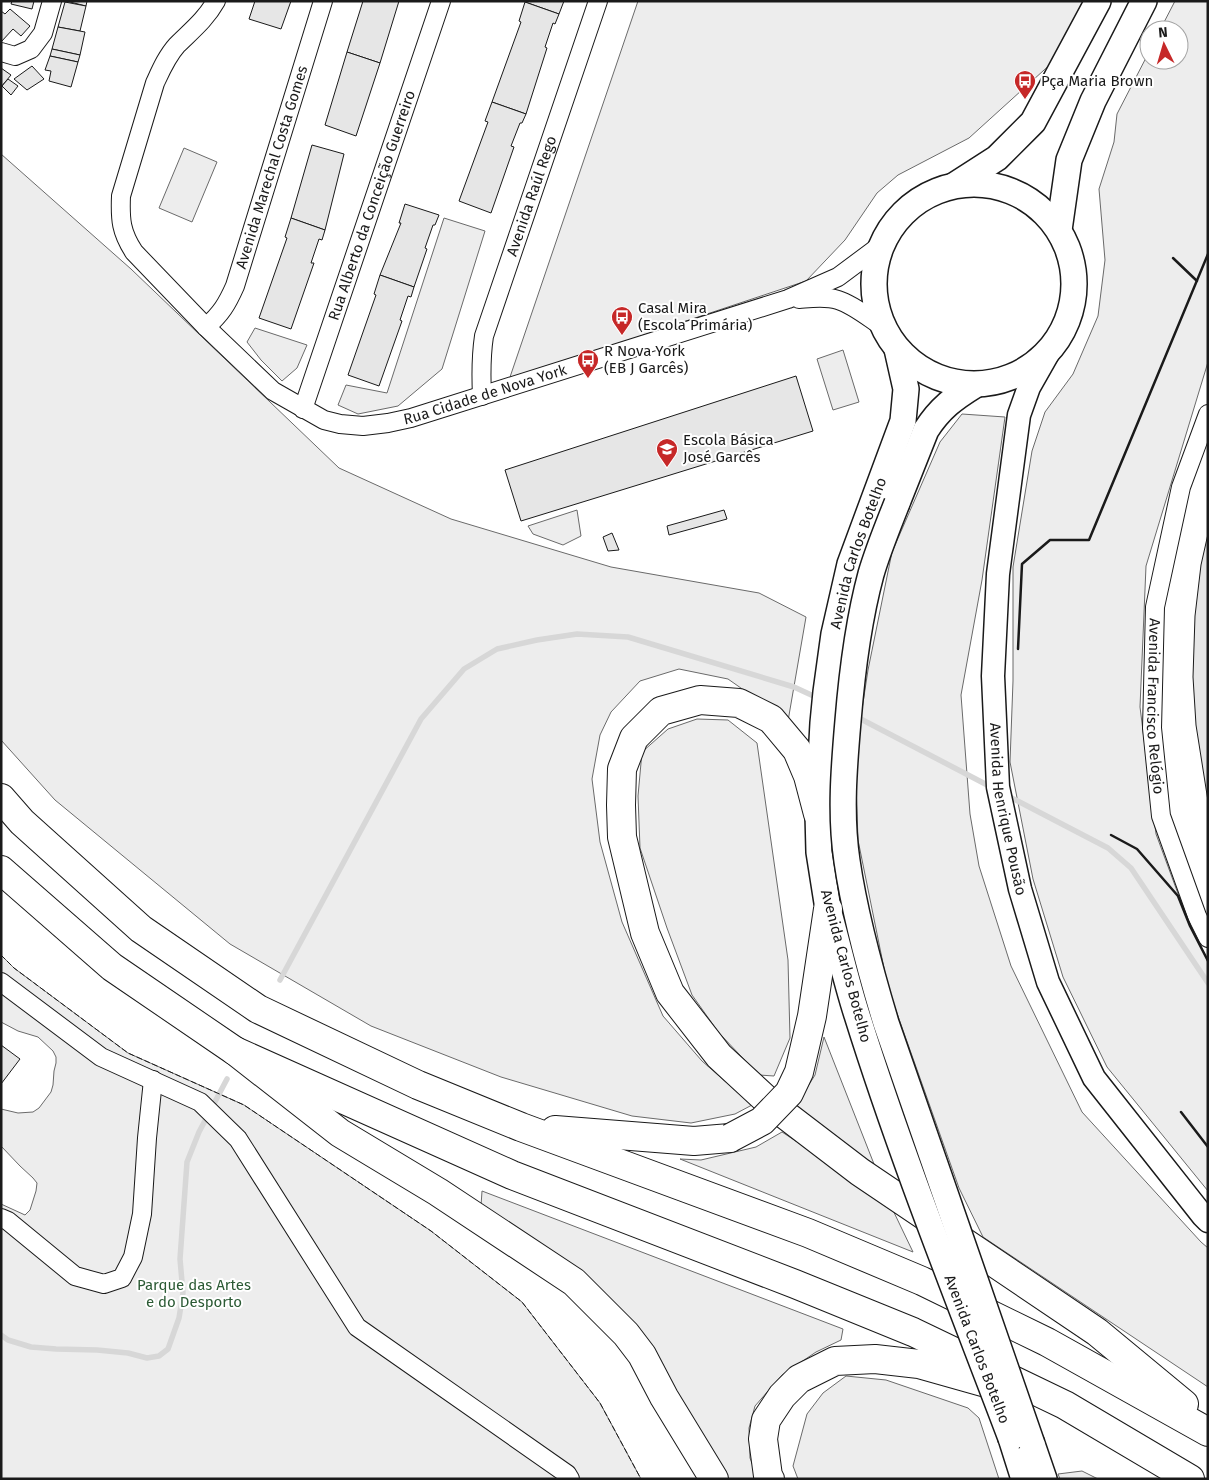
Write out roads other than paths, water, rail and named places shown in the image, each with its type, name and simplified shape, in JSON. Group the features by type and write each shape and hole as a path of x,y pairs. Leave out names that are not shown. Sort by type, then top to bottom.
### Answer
{"highway":[{"path":"818,814 808,776 797,750 771,719 739,702 700,700 661,711 634,738 622,769 622,837 645,933 670,993 719,1056 771,1104 860,1172 1097,1332 1208,1424"},
{"path":"1,798 22,822 141,929 258,1009 418,1085 521,1127 808,1233 922,1281 1048,1342 1208,1432"},
{"path":"1,870 112,967 235,1051 340,1133 438,1192 574,1282 626,1334 642,1355 664,1397 714,1479"},
{"path":"521,1127 694,1141 730,1138 762,1121 789,1093 799,1072 812,1016 828,910"},
{"path":"235,1051 512,1175 795,1284 913,1332 1065,1405 1190,1479"},
{"path":"770,1479 763,1439 766,1420 782,1396 800,1379 835,1362 875,1359 919,1364 1065,1405"}],"main road":[{"path":"953,186 983,184 1012,191 1039,207 1059,230 1072,259 1075,291 1067,322 1050,350 1025,371 1001,381 975,385 948,381 920,369 897,349 882,327 875,302 873,276 881,245 898,218 923,198 953,186 997,158 1033,122 1098,1"},
{"path":"1059,230 1069,160 1093,102 1144,1"},
{"name":"Avenida Carlos Botelho","path":"897,349 906,389 903,421 854,663 844,782 846,859 870,969 886,1024 1021,1441 1024,1479"},
{"name":"Avenida Carlos Botelho","path":"975,385 951,400 940,410 929,425 850,564 834,634 823,723 818,814 820,852 828,910 856,1013 879,1084 903,1151 1021,1441 1044,1479"}],"street":[{"path":"1,52 15,56 31,49 43,33 52,1"},
{"name":"Rua Cidade de Nova York","path":"216,1 206,16 176,46 165,62 155,83 121,196 120,213 124,233 134,252 206,327 273,391 324,420 340,424 363,426 411,418 788,299"},
{"name":"Avenida Marechal Costa Gomes","path":"206,327 223,310 235,286 323,1"},
{"name":"Rua Alberto da Conceição Guerreiro","path":"303,409 441,1"},
{"name":"Avenida Raúl Rego","path":"482,396 481,374 484,336 598,1"},
{"path":"788,299 838,277 881,245"},
{"path":"788,299 819,297 838,300 851,306 882,327"},
{"name":"Avenida Henrique Pousão","path":"1050,350 1028,387 1019,415 998,574 993,676 998,787 1020,889 1048,982 1094,1078 1196,1209 1208,1221"},
{"name":"Avenida Francisco Relógio","path":"1208,414 1180,487 1155,607 1152,728 1161,816 1208,938"},
{"path":"1,982 101,1056 200,1102 238,1139 357,1327 567,1474 570,1479"},
{"path":"1,1218 8,1221 43,1248 75,1276 104,1284 122,1278 133,1257 142,1214 146,1138 153,1080"}],"waterway":[{"path":"280,980 421,719 464,669 497,649 577,634 628,637 794,687 820,699"},
{"path":"855,716 993,788"},
{"path":"1006,795 1108,848 1131,868 1208,983"},
{"path":"1,1335 8,1340 31,1347 97,1350 128,1353 147,1358 159,1356 168,1349 179,1318 183,1293 180,1259 187,1162 199,1132 227,1079"}],"place":[{"name":"Pça Maria Brown","path":"1025,100"},
{"name":"Casal Mira (Escola Primária)","path":"622,336"},
{"name":"R Nova York (EB J Garcês)","path":"588,379"},
{"name":"Escola Básica José Garcês","path":"667,468"}],"park label":[{"name":"Parque das Artes e do Desporto","path":"194,1294"}]}
